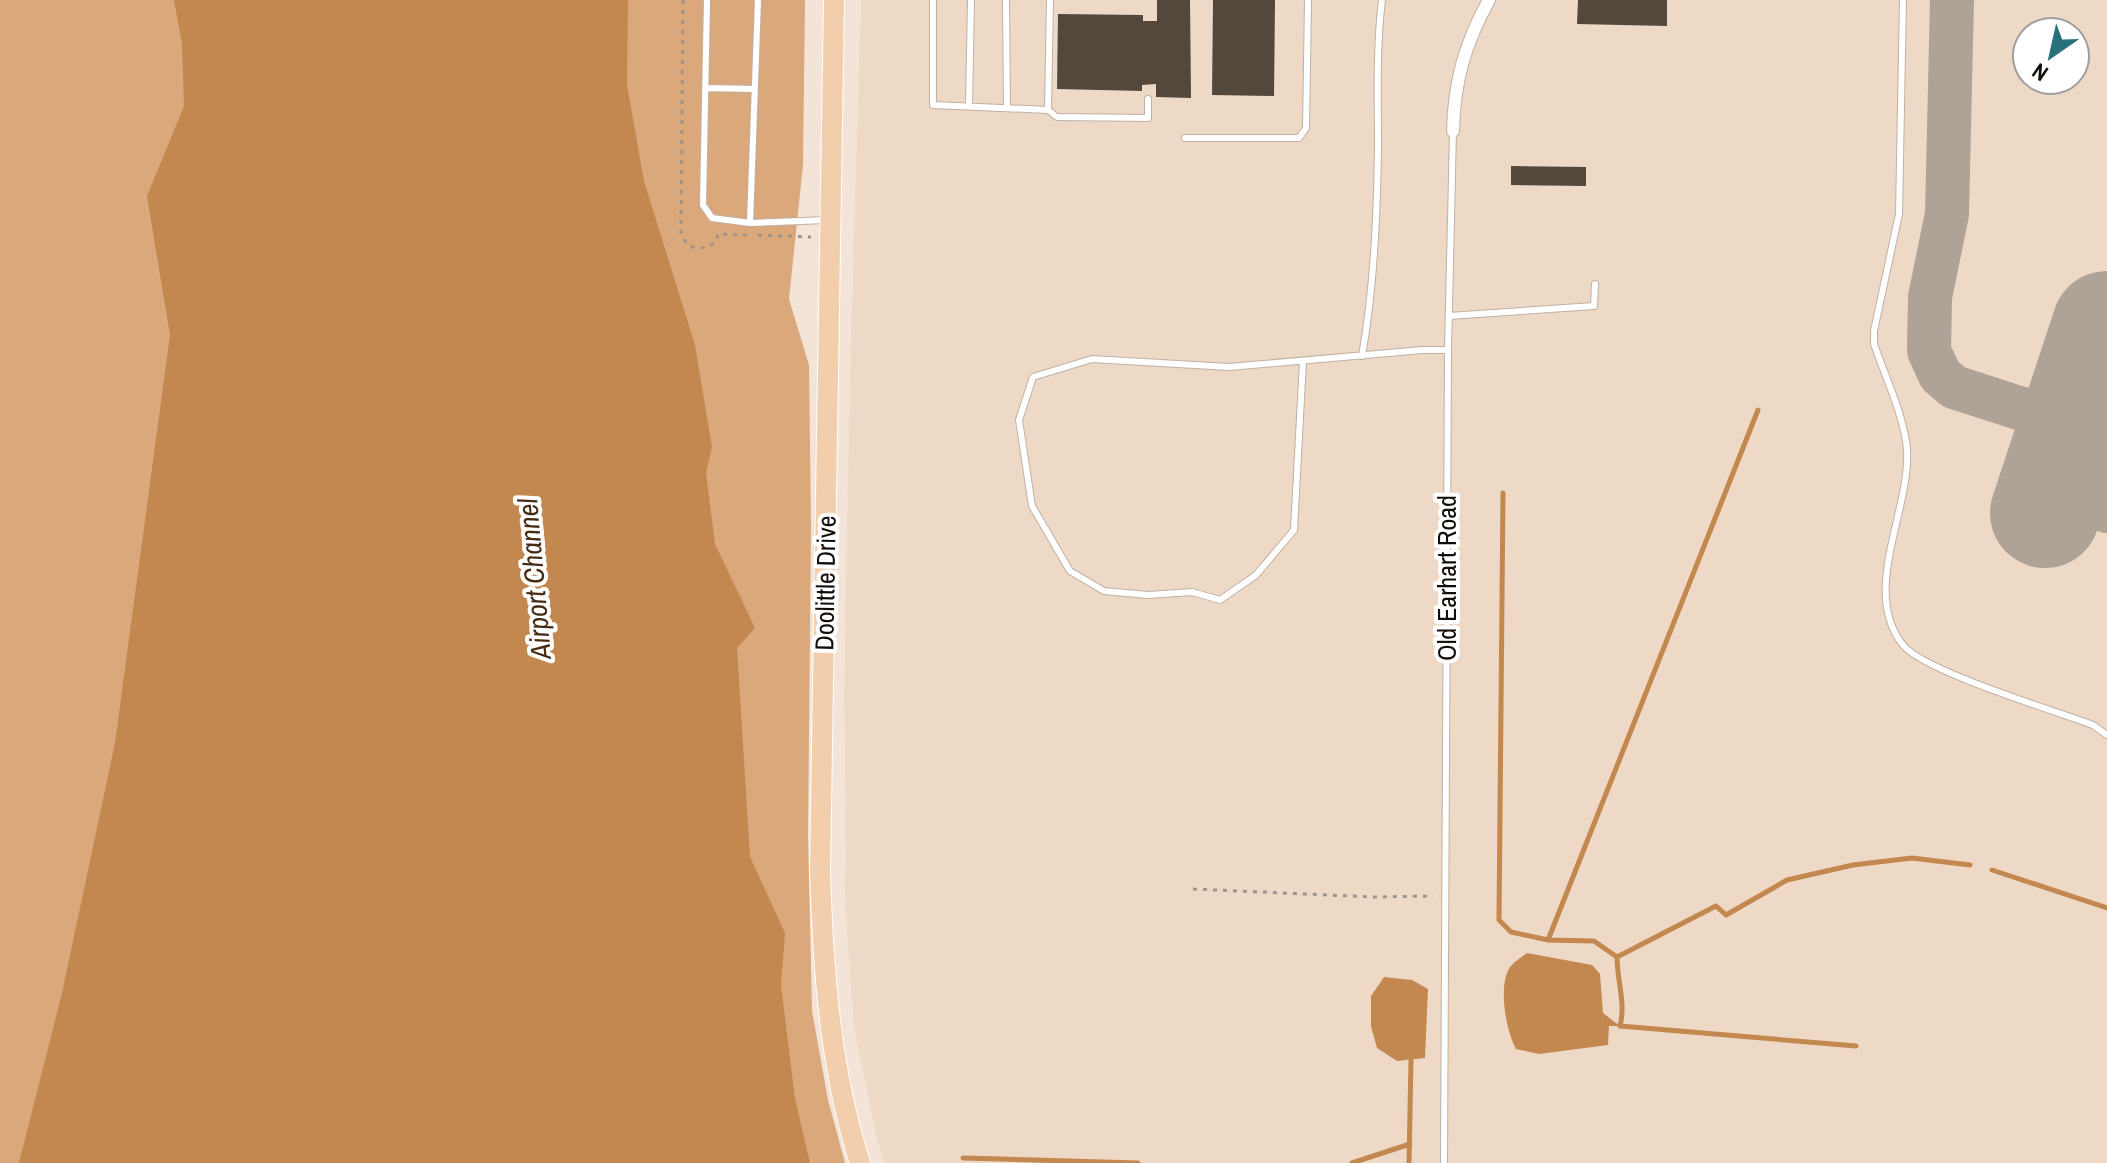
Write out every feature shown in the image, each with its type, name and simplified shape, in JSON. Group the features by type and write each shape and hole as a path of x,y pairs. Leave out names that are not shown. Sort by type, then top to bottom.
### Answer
{"main road":[{"name":"Doolittle Drive","path":"834,0 820,871 828,1005 837,1070 860,1163"}],"street":[{"name":"Old Earhart Road","path":"1453,131 1454,96 1460,65 1489,0"}],"lane":[{"path":"707,0 703,205 712,218 750,223 831,220"},
{"path":"750,223 758,0"},
{"path":"933,0 933,105 1048,110 1057,117 1148,118 1148,99"},
{"path":"969,106 971,0"},
{"path":"1006,0 1007,108"},
{"path":"1048,110 1050,0"},
{"path":"1185,138 1299,138 1306,128 1308,0"},
{"path":"1362,356 1372,299 1382,0"},
{"path":"1903,0 1899,214 1874,331 1874,344 1907,447 1907,478 1885,585 1888,616 1903,646 1934,667 2093,725 2107,735"},
{"path":"705,88 755,89"},
{"name":"Old Earhart Road","path":"1444,1163 1448,350 1453,131"},
{"path":"1449,316 1594,306 1595,284"},
{"path":"1303,361 1294,530 1256,575 1220,600 1192,592 1148,595 1104,591 1070,571 1032,506 1019,420 1033,377 1092,359 1229,367 1362,356 1448,350"}],"path":[{"path":"1193,889 1373,897 1444,896"}],"shaded area":[{"path":"0,0 805,0 803,165 789,299 809,365 808,834 812,1011 828,1100 845,1163 0,1163"},
{"path":"861,0 2107,0 2107,1163 884,1163 854,1028 844,882 844,696"}],"water":[{"name":"Airport Channel","path":"174,0 628,0 627,85 644,181 695,345 712,447 706,473 715,544 755,628 737,648 750,857 785,933 781,985 795,1099 810,1163 19,1163 62,993 115,743 170,335 147,196 184,106 182,44"},
{"path":"1527,953 1592,965 1600,974 1603,1013 1620,1026 1609,1026 1608,1045 1539,1054 1516,1049 1506,1019 1504,984 1511,966"},
{"path":"1384,977 1412,980 1428,989 1425,1058 1397,1061 1377,1048 1371,1026 1371,996"}],"building":[{"path":"1157,0 1190,0 1191,98 1156,97 1156,84 1142,85 1142,91 1057,89 1058,14 1143,15 1143,21 1157,21"},
{"path":"1213,0 1275,0 1274,96 1212,95"},
{"path":"1578,0 1667,0 1667,26 1577,24"},
{"path":"1511,166 1586,167 1586,186 1511,185"}],"waterway":[{"path":"1617,957 1594,941 1548,940 1758,410"},
{"path":"1503,493 1499,920 1511,932 1548,940"},
{"path":"1856,1046 1620,1026 1622,1009 1617,957 1716,906 1726,915 1787,880 1853,865 1912,858 1970,865"},
{"path":"1992,870 2107,908"},
{"path":"1409,1163 1411,1060"},
{"path":"1352,1163 1410,1144"},
{"path":"963,1158 1138,1163"}],"taxiway":[{"path":"1952,0 1947,214 1930,297 1929,351 1940,375 1954,387 2047,417 2058,414 2084,395"},
{"path":"2061,465 2078,494 2107,511"}],"runway":[{"path":"2045,513 2107,326"}]}
